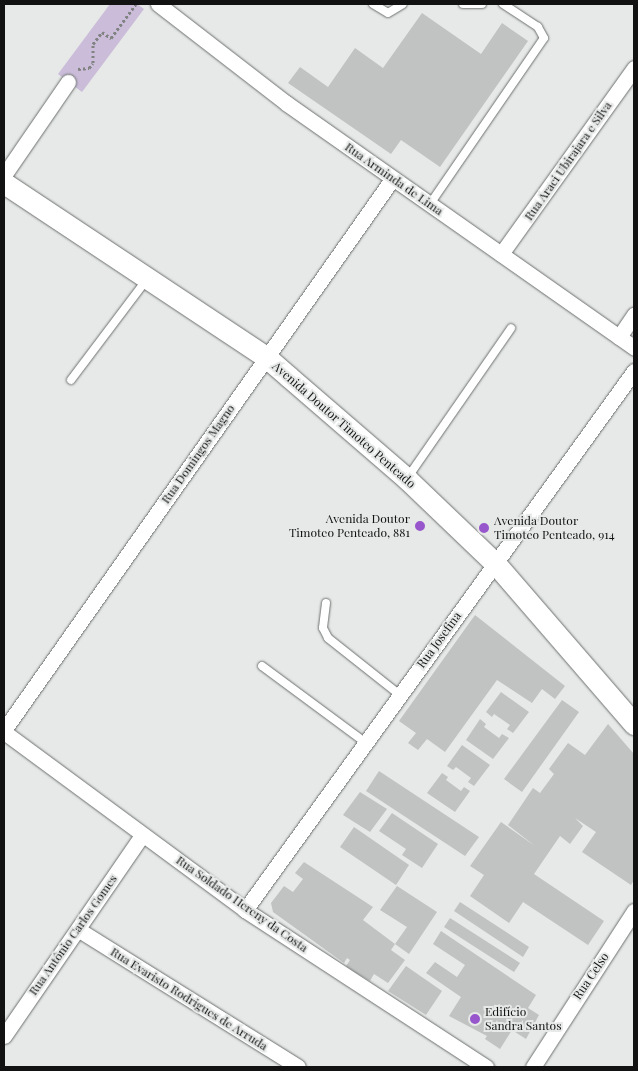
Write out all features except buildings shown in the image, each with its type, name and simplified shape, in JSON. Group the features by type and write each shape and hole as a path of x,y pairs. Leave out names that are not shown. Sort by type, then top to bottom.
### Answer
{"main road":[{"name":"Avenida Doutor Timoteo Penteado","path":"4,183 266,357 407,479 494,563 634,724"}],"street":[{"name":"Rua Arminda de Lima","path":"158,4 286,103 634,348"},
{"name":"Rua Araci Ubirajara e Silva","path":"501,254 634,68"},
{"path":"4,175 68,82"},
{"name":"Rua Domingos Magno","path":"4,731 393,178"},
{"path":"619,337 634,314"},
{"name":"Rua Josefina","path":"245,910 634,371"},
{"name":"Rua Soldado Hereny da Costa","path":"4,731 245,910 486,1067"},
{"name":"Rua Antônio Carlos Gomes","path":"4,1036 79,930 142,835"},
{"name":"Rua Celso","path":"533,1067 634,911"},
{"name":"Rua Evaristo Rodrigues de Arruda","path":"79,930 298,1067"}],"lane":[{"path":"373,4 388,13 403,4"},
{"path":"462,4 482,4"},
{"path":"430,204 544,38 538,27 503,4"},
{"path":"71,380 147,278"},
{"path":"407,479 510,328"},
{"path":"326,603 323,628 328,638 400,695"},
{"path":"262,666 366,743"}],"path":[{"path":"92,63 93,44 102,32 112,38 136,4"}],"shaded area":[{"path":"110,4 137,4 144,9 82,92 58,74"}],"place":[{"name":"Avenida Doutor Timoteo Penteado, 881","path":"420,526"},
{"name":"Avenida Doutor Timoteo Penteado, 914","path":"484,528"},
{"name":"Edifício Sandra Santos","path":"475,1019"}]}
